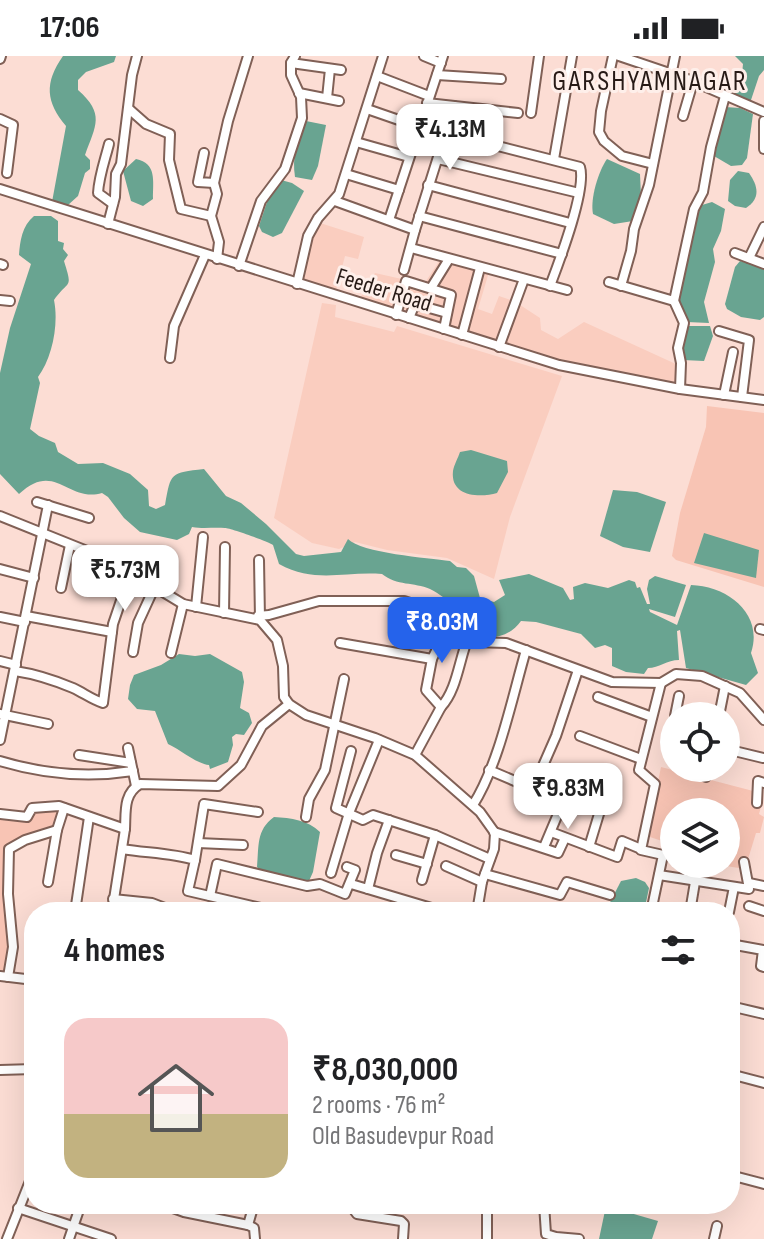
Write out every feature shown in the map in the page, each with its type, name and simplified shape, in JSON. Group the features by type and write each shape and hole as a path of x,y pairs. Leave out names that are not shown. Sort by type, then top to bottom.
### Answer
{"street":[{"path":"108,224 116,174 121,164 137,56"},
{"path":"217,259 219,242 211,216 217,194 214,183 228,121 248,56"},
{"path":"297,284 308,236 318,218 335,201 346,174 383,56"},
{"path":"389,220 442,59 424,56"},
{"path":"531,113 539,56"},
{"path":"554,159 572,56"},
{"path":"613,56 599,132 604,141 622,156 653,164"},
{"path":"619,56 693,82 764,112"},
{"path":"621,286 653,164 675,56"},
{"path":"239,266 261,201 285,169 302,118 303,107 291,75 293,59 341,70"},
{"path":"327,98 330,69"},
{"path":"437,75 501,79"},
{"path":"377,76 428,99 454,106 518,113"},
{"path":"683,116 693,82"},
{"path":"299,93 339,101"},
{"path":"680,389 678,348 684,323 674,301 694,209 703,192 725,96"},
{"path":"404,270 454,106"},
{"path":"129,109 146,124 170,134 169,160 181,209 211,216"},
{"path":"367,109 419,127"},
{"path":"0,119 13,125 7,173"},
{"path":"764,121 764,149"},
{"path":"447,133 580,167 579,193 550,286"},
{"path":"356,142 409,157"},
{"path":"109,144 98,180 98,193 113,204"},
{"path":"204,153 198,182 214,183"},
{"path":"438,159 579,193"},
{"path":"346,174 399,190"},
{"path":"428,185 570,223"},
{"name":"Feeder Road","path":"0,189 591,374 764,400"},
{"path":"335,201 415,230"},
{"path":"419,216 562,254"},
{"path":"749,258 764,227"},
{"path":"411,248 567,290"},
{"path":"735,253 764,264"},
{"path":"170,358 174,326 205,255"},
{"path":"431,288 449,259"},
{"path":"462,335 480,268"},
{"path":"499,347 524,279"},
{"path":"396,315 406,281 431,288 451,295 444,329"},
{"path":"609,282 674,301"},
{"path":"409,318 415,304 447,313"},
{"path":"719,331 749,340 742,397"},
{"path":"724,395 733,352"},
{"path":"37,502 89,518"},
{"path":"0,740 48,505"},
{"path":"0,516 131,571 183,604 259,618 319,601 390,600 419,606 473,642 506,643 612,682 661,683 676,674 702,676 740,693 764,720"},
{"path":"196,607 203,537"},
{"path":"61,588 70,545"},
{"path":"224,613 225,547"},
{"path":"259,560 259,618 277,640 283,666 284,697 289,704 306,715 415,755 473,805 494,832 558,853 565,838"},
{"path":"0,569 34,578"},
{"path":"0,661 103,703 112,632 131,571"},
{"path":"133,652 138,623 155,586"},
{"path":"171,653 183,604"},
{"path":"0,617 112,632"},
{"path":"441,707 426,690 432,659 448,626"},
{"path":"415,755 449,698 468,638"},
{"path":"340,643 432,659"},
{"path":"473,805 489,770 526,650"},
{"path":"542,768 578,670"},
{"path":"306,817 309,799 325,770 344,679"},
{"path":"641,849 655,784 639,770 661,683"},
{"path":"722,702 725,686"},
{"path":"678,702 679,696"},
{"path":"598,697 652,717"},
{"path":"113,902 125,829 126,801 136,786 218,786 241,765 262,726 289,704"},
{"path":"3,714 48,724"},
{"path":"580,736 641,759"},
{"path":"331,873 349,813 379,740"},
{"path":"128,748 136,786"},
{"path":"351,751 336,808 363,820 369,815 435,835 490,859"},
{"path":"740,752 763,758"},
{"path":"79,755 132,767"},
{"path":"0,761 31,770 67,774 105,775 132,767"},
{"path":"489,770 571,805 575,791"},
{"path":"757,803 758,781 764,783"},
{"path":"544,847 563,802"},
{"path":"236,902 188,891 204,804 258,812"},
{"path":"589,847 602,804"},
{"path":"0,814 27,817 32,808 39,806 64,808 125,829"},
{"path":"48,882 64,808"},
{"path":"76,902 89,817"},
{"path":"368,889 389,820"},
{"path":"24,979 4,977 13,946 4,878 4,849 57,830"},
{"path":"479,902 494,849 494,832"},
{"path":"551,832 617,857 622,841 660,854"},
{"path":"422,880 435,835"},
{"path":"198,843 243,845"},
{"path":"122,849 178,855 195,860"},
{"path":"396,855 427,864"},
{"path":"659,875 749,889 744,862"},
{"path":"210,896 217,864 307,886 320,884 345,894 355,870 347,867"},
{"path":"446,866 560,895 567,882 610,895"},
{"path":"653,902 660,870"},
{"path":"692,902 696,878"},
{"path":"749,883 764,886"},
{"path":"351,884 412,902"},
{"path":"731,902 734,887"},
{"path":"113,899 137,902"},
{"path":"749,906 764,911"},
{"path":"0,943 13,946"},
{"path":"740,946 763,950 761,966 764,967"},
{"path":"740,1008 764,1014"},
{"path":"0,1070 24,1069"},
{"path":"740,1077 764,1083"},
{"path":"740,1178 764,1184"},
{"path":"7,1239 24,1194"},
{"path":"18,1208 24,1210"},
{"path":"37,1214 111,1239"},
{"path":"69,1239 78,1214"},
{"path":"194,1214 248,1225 254,1228 255,1239"},
{"path":"248,1225 251,1214"},
{"path":"357,1214 401,1221 404,1224 403,1239"},
{"path":"487,1214 487,1239"},
{"path":"545,1214 546,1234 579,1239"},
{"path":"714,1239 717,1226"}],"shaded area":[{"path":"320,223 364,237 358,259 345,256 335,294 300,283 310,237"},
{"path":"440,260 489,272 478,309 492,314 499,296 514,301 540,318 541,330 558,339 584,322 678,365 678,386 590,371 359,300 375,273 424,284"},
{"path":"322,303 336,305 335,317 394,332 397,326 562,376 510,517 494,579 447,558 355,542 339,549 312,543 274,518"},
{"path":"707,406 764,413 764,587 676,560 672,556 680,513 706,427"},
{"path":"660,772 660,782 719,782 757,792 758,798 763,800 759,814 764,817 760,833 756,833 745,869 740,868 740,798 660,798 660,840 647,836"},
{"path":"34,810 50,812 61,810 55,828 13,843 10,952 6,973 0,972 0,818 28,822"}],"water":[{"path":"63,56 116,56 114,62 86,72 78,80 78,90 92,106 96,120 85,155 90,160 90,169 85,173 78,196 68,205 52,202 66,126 54,109 50,84"},
{"path":"735,56 764,56 764,70 750,103 732,96 741,84 743,64"},
{"path":"725,107 740,108 753,114 747,158 742,165 731,166 714,156 714,142"},
{"path":"306,121 326,125 312,180 295,177 294,170 297,141"},
{"path":"136,159 148,164 153,179 153,199 143,206 131,201 123,171"},
{"path":"607,159 640,174 641,196 633,221 614,224 593,214 596,186"},
{"path":"738,171 749,173 756,187 756,196 746,208 728,201 730,180"},
{"path":"281,180 304,191 282,233 273,237 262,232 259,226 268,199"},
{"path":"712,202 725,209 721,231 713,249 715,262 704,302 709,323 687,322 675,300 698,212 702,205"},
{"path":"34,216 51,216 58,221 58,241 64,243 63,249 68,255 64,261 69,281 54,300 56,320 53,341 38,377 40,383 30,429 55,443 58,452 78,464 103,463 130,474 148,490 149,506 156,509 165,505 174,476 204,469 226,496 241,503 296,554 341,552 348,539 366,548 450,561 457,567 466,568 474,576 480,598 494,602 505,595 499,580 529,574 563,588 570,600 574,599 573,587 585,583 608,588 629,580 635,582 637,588 640,587 647,604 650,604 647,589 649,580 655,576 686,585 675,617 649,609 677,625 691,585 718,591 740,605 747,615 754,639 751,653 758,673 746,685 686,668 680,630 677,631 679,660 648,668 644,674 626,672 612,666 612,648 605,645 595,648 581,634 536,622 521,621 505,634 479,637 472,635 461,614 450,602 424,587 382,574 305,574 279,564 273,545 228,529 192,527 189,534 177,540 140,532 102,493 80,493 52,481 42,481 19,494 0,474 0,373 10,328 31,264 19,255 21,239"},
{"path":"740,261 764,268 764,317 760,320 741,317 727,309 725,304 735,267"},
{"path":"685,326 710,326 713,336 704,361 683,360 680,346"},
{"path":"471,450 507,461 508,472 497,493 468,494 456,486 453,471 460,452"},
{"path":"613,490 637,492 666,502 650,552 623,547 600,536"},
{"path":"704,533 759,550 756,578 694,563"},
{"path":"179,654 210,654 242,672 244,682 240,708 249,713 252,723 244,735 232,737 228,762 210,769 209,765 168,744 155,711 137,709 128,699 134,675"},
{"path":"274,817 305,822 320,832 309,881 281,878 257,867 261,833"},
{"path":"636,878 645,882 649,888 646,902 610,902 621,881"},
{"path":"604,1214 634,1214 658,1221 652,1239 599,1239"}],"district":[{"name":"GARSHYAMNAGAR","path":"650,81"}]}
